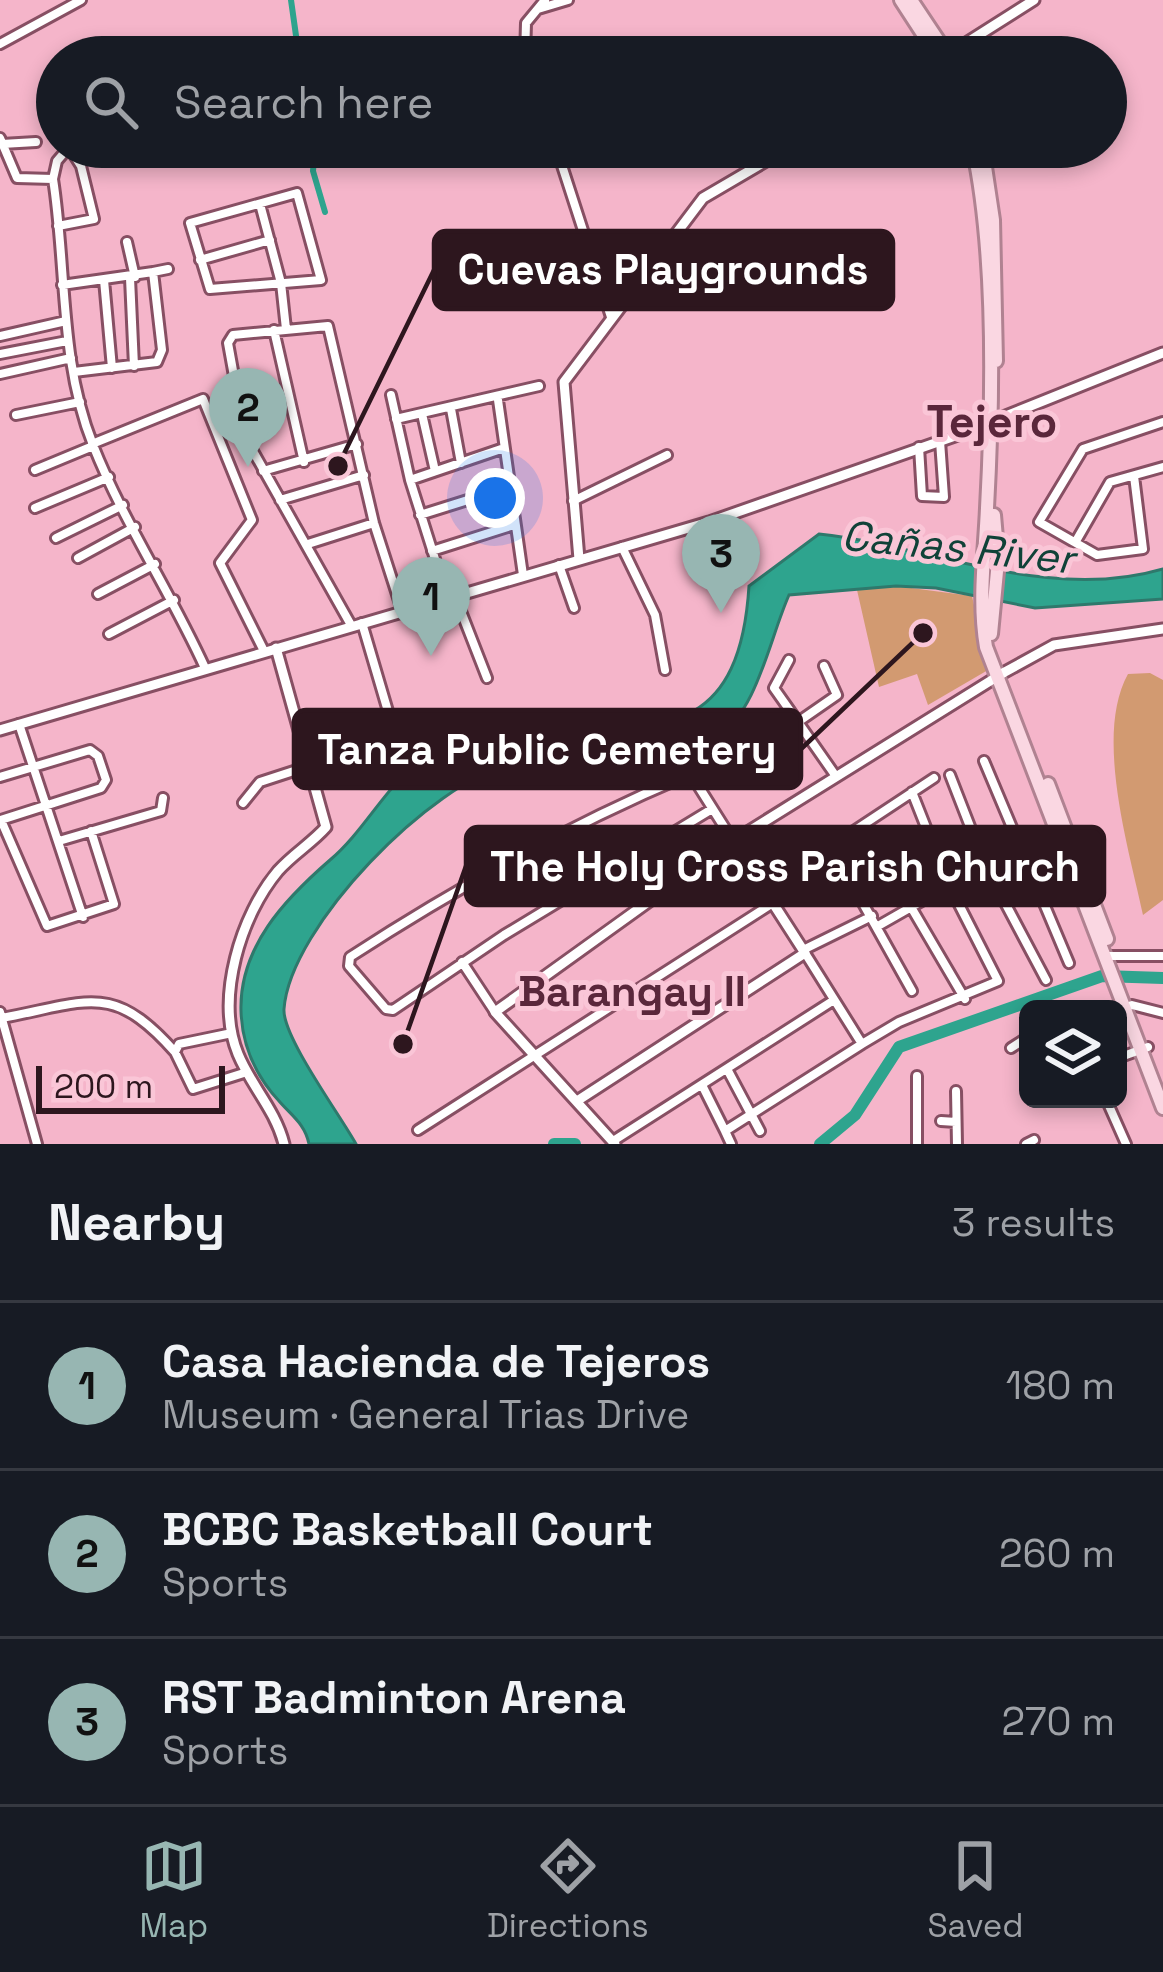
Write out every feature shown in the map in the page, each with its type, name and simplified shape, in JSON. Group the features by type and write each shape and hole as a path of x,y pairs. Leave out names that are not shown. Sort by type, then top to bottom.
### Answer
{"main road":[{"path":"977,36 1034,0"},
{"path":"911,1 933,36"},
{"path":"579,559 564,382 706,195 753,168"},
{"path":"976,168 985,234 993,421"},
{"path":"985,168 994,246 988,634 1123,1000"},
{"path":"0,730 622,547 940,441 1161,357"},
{"path":"989,614 998,561 990,514"},
{"path":"614,1143 495,1012 733,842 1000,674 1054,645 1163,629"},
{"path":"276,648 326,827 297,851 258,899 233,981 232,1033 248,1072 272,1108 284,1144"},
{"path":"577,1101 804,952 733,842"},
{"path":"1127,1009 1163,1087"},
{"path":"1145,1048 1163,1108"}],"street":[{"path":"0,44 81,0"},
{"path":"523,36 531,11 545,0"},
{"path":"531,11 568,0"},
{"path":"36,142 1,141 17,178 53,179"},
{"path":"55,168 62,285 80,402 93,445 205,668"},
{"path":"58,226 94,219 81,168"},
{"path":"563,168 611,317"},
{"path":"297,193 321,280 210,289 190,223 260,204 297,193"},
{"path":"260,204 281,284 286,329"},
{"path":"200,260 270,240"},
{"path":"127,242 134,366"},
{"path":"62,285 168,269"},
{"path":"74,372 158,362 162,350 152,272"},
{"path":"104,280 112,368"},
{"path":"0,335 66,321"},
{"path":"395,735 356,624 263,471 239,418 228,343 233,334 328,326 374,524 401,610"},
{"path":"274,330 304,462"},
{"path":"0,354 68,341"},
{"path":"0,374 71,358"},
{"path":"396,419 498,400 538,386"},
{"path":"391,395 420,515 487,678"},
{"path":"35,470 190,400 203,399 252,520 220,563 264,652"},
{"path":"498,400 523,575"},
{"path":"16,415 80,402"},
{"path":"451,409 461,463"},
{"path":"422,414 435,472"},
{"path":"1134,476 1143,549 1097,555 1039,522 1074,460 1100,440 1163,422"},
{"path":"919,447 922,496 944,497 940,441"},
{"path":"263,471 357,444"},
{"path":"410,479 504,448"},
{"path":"572,502 668,455"},
{"path":"1076,541 1110,482 1163,469"},
{"path":"280,500 364,475"},
{"path":"34,508 109,477"},
{"path":"420,515 509,487"},
{"path":"56,538 123,505"},
{"path":"308,544 374,524"},
{"path":"432,550 514,525"},
{"path":"78,558 135,527"},
{"path":"622,547 655,615 665,670"},
{"path":"98,594 155,564"},
{"path":"559,565 574,608"},
{"path":"109,634 174,600"},
{"path":"789,660 774,688 835,775"},
{"path":"799,722 837,695 824,666"},
{"path":"19,724 82,916"},
{"path":"0,777 86,751 98,756 104,787 1,820 47,926 114,904 91,831"},
{"path":"984,761 1069,963"},
{"path":"243,803 260,782 311,766"},
{"path":"712,809 388,1010 350,966 350,957 564,830 690,774 733,842"},
{"path":"950,776 985,865 1046,980"},
{"path":"912,991 831,846 934,778"},
{"path":"725,1131 899,1022 965,999 998,981 948,883 912,792"},
{"path":"58,841 161,811 163,798"},
{"path":"878,926 948,883 1063,833"},
{"path":"856,887 928,838"},
{"path":"765,891 793,875"},
{"path":"418,1130 772,903"},
{"path":"911,907 965,999"},
{"path":"862,1044 804,952 872,915"},
{"path":"1111,961 1163,956"},
{"path":"462,962 495,1012"},
{"path":"614,1143 834,1000"},
{"path":"37,1144 1,1015 87,1003 126,1006 175,1052 193,1089 248,1072"},
{"path":"1127,1003 1163,1013"},
{"path":"175,1052 179,1044 232,1033"},
{"path":"1011,1048 1019,1043"},
{"path":"1127,1055 1145,1048"},
{"path":"727,1069 760,1131"},
{"path":"917,1076 917,1144"},
{"path":"702,1085 731,1144"},
{"path":"956,1090 957,1144"},
{"path":"1110,1108 1126,1144"},
{"path":"940,1121 956,1122"}],"shaded area":[{"path":"819,534 1033,576 1120,578 1163,569 1163,599 1035,608 936,588 896,586 789,595 752,693 716,739 668,758 511,764 443,798 370,862 311,938 292,975 284,1009 292,1037 356,1144 309,1144 301,1126 257,1071 242,1024 242,988 248,966 256,945 282,908 344,847 406,773 436,750 486,732 636,726 678,718 712,696 737,655 749,586"},
{"path":"896,586 972,596 988,670 928,705 917,674 879,687 857,590"},
{"path":"1150,673 1163,680 1163,900 1143,915 1123,826 1114,728 1128,674"}],"waterway":[{"path":"291,0 296,36"},
{"path":"313,168 325,212"},
{"path":"820,1144 855,1115 899,1047 1102,976 1163,978"},
{"path":"554,1144 575,1144"}],"place":[{"name":"Cuevas Playgrounds","path":"338,466"},
{"name":"BCBC Basketball Court","path":"248,467"},
{"name":"RST Badminton Arena","path":"721,613"},
{"name":"Tanza Public Cemetery","path":"923,633"},
{"name":"Casa Hacienda de Tejeros","path":"431,656"},
{"name":"The Holy Cross Parish Church","path":"403,1044"}],"district":[{"name":"Tejero","path":"992,421"},
{"name":"Barangay II","path":"632,991"}],"water label":[{"name":"Cañas River","path":"958,547"}]}
